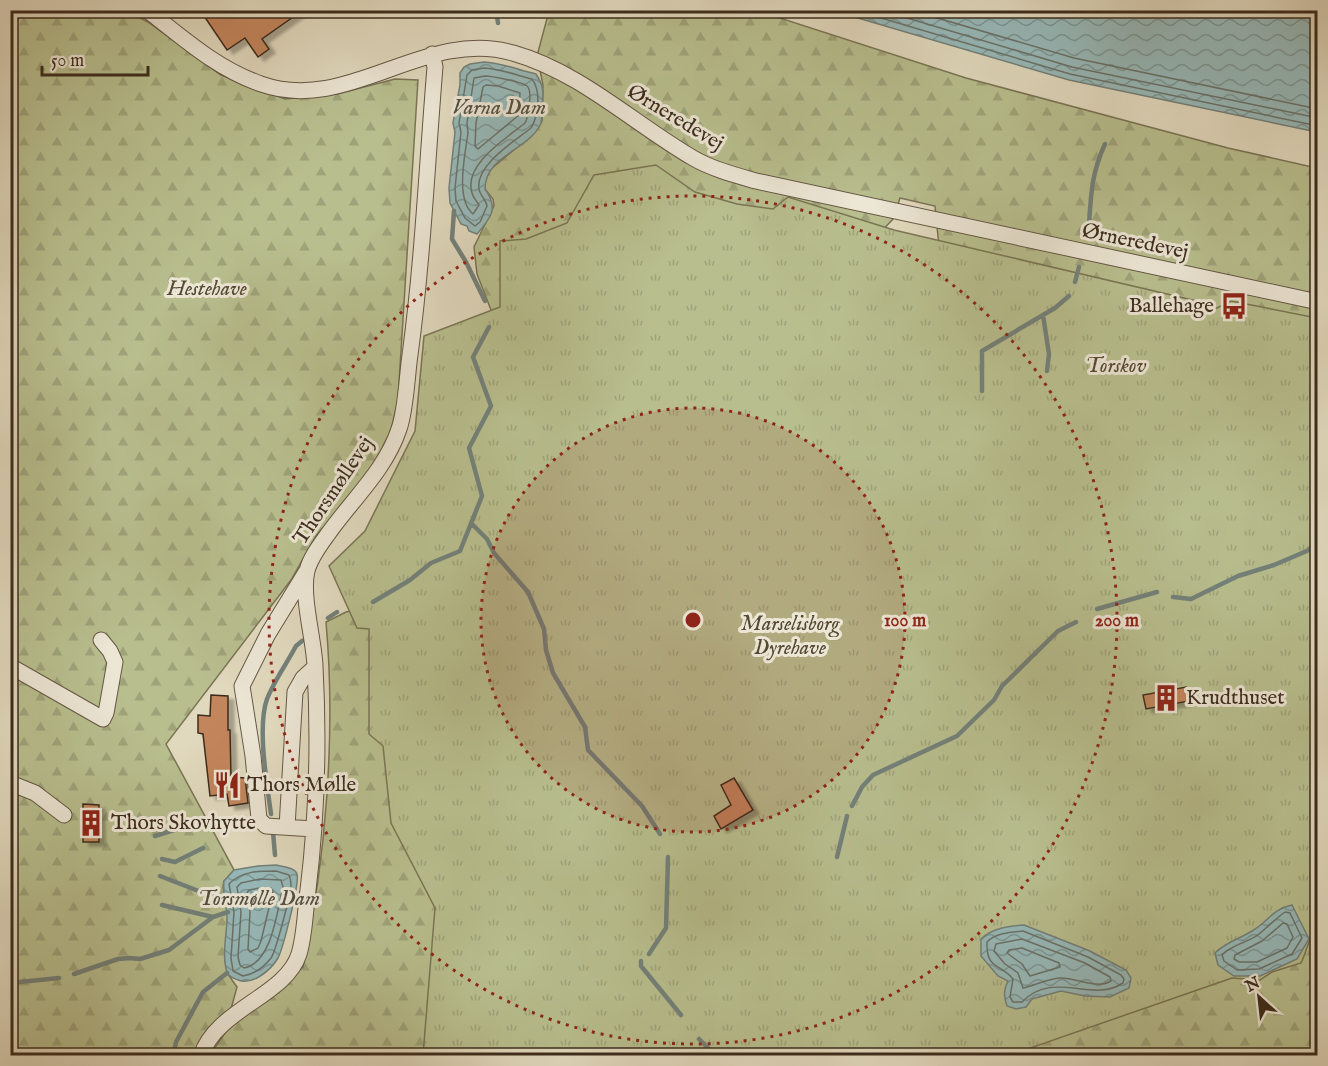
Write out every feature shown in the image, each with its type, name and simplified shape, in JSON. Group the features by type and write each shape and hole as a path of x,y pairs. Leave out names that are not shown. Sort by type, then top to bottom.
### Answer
{"street":[{"name":"Ørneredevej","path":"147,10 221,66 261,84 288,91 323,90 432,54 464,49 511,52 560,72 694,159 756,182 1317,302"},
{"name":"Thorsmøllevej","path":"201,1056 214,1033 237,1011 264,993 294,967 300,950 317,789 315,667 307,604 306,572 313,556 347,506 379,470 400,428 418,301 435,67 432,54"},
{"path":"306,572 268,634 242,686 253,756 259,819 266,826 314,829"},
{"path":"10,666 103,718 106,713 114,662 110,651 101,640"},
{"path":"286,827 295,692 303,678 315,667"},
{"path":"10,783 35,793 64,815"}],"green space":[{"name":"Hestehave","path":"10,11 127,11 148,22 221,75 285,99 337,94 395,79 418,80 398,399 389,440 371,473 316,536 291,580 166,744 234,870 224,881 223,886 228,912 225,959 227,973 237,987 231,1009 210,1027 196,1055 11,1055"},
{"name":"Marselisborg Dyrehave","path":"549,11 758,11 966,78 1228,148 1317,168 1318,598 735,1055 209,1056 234,1020 303,967 318,882 327,795 330,708 326,622 346,612 379,605 498,328 477,274 474,247 494,206 493,199 485,189 485,181 490,170 535,132 542,121 543,85 537,56","holes":["900,198 935,206 941,267 876,237 893,219"]},
{"name":"Marselisborg Dyrehave","path":"656,165 695,192 737,204 773,209 788,197 894,230 1201,302 1213,310 1231,301 1317,318 1317,926 1301,963 1272,972 1260,980 1232,978 1010,1055 423,1055 435,908 391,823 383,746 369,734 369,629 357,628 329,566 365,531 415,431 424,336 500,307 500,241 526,239 567,223 594,175"},
{"path":"1317,867 1317,1055 965,1056"}],"water":[{"path":"834,11 1317,11 1317,132 1069,80"},
{"name":"Varna Dam","path":"484,62 536,74 542,87 543,98 541,123 535,132 528,140 500,160 492,168 487,178 485,189 492,202 491,213 477,234 461,224 450,203 449,188 455,132 453,123 460,73 470,64"},
{"name":"Torsmølle Dam","path":"276,865 291,869 297,874 294,902 280,952 275,963 261,976 249,981 238,980 229,975 226,966 227,917 224,881 234,870"},
{"path":"1292,905 1309,939 1297,959 1260,976 1234,976 1218,965 1215,953 1219,949 1247,934 1280,909"},
{"path":"1024,925 1090,951 1126,970 1131,978 1129,988 1110,997 1085,996 1061,991 1032,999 1026,1007 1016,1009 1007,1006 1005,987 1008,981 998,976 981,956 981,939 995,930"}],"building":[{"path":"200,10 303,10 262,39 269,49 258,57 245,38 227,50"},
{"name":"Krudthuset","path":"1186,687 1189,701 1146,709 1143,695"},
{"path":"211,695 228,696 231,777 245,778 248,803 229,806 227,794 210,796 203,734 198,733 198,715 210,716"},
{"path":"734,778 753,810 721,829 714,816 731,805 721,785"},
{"name":"Thors Skovhytte","path":"83,804 99,805 99,842 83,842"}],"waterway":[{"path":"10,38 20,10"},
{"path":"496,10 498,23"},
{"path":"1089,224 1095,173 1105,144"},
{"path":"454,211 452,239 485,301"},
{"path":"1075,282 1079,267"},
{"path":"982,391 982,351 1055,308 1069,296"},
{"path":"1043,315 1049,354 1047,371"},
{"path":"373,602 410,580 431,563 460,551 482,496 469,448 491,406 473,357 489,327"},
{"path":"472,524 487,539 494,553 528,592 544,629 546,650 553,673 585,727 588,750 642,806 660,834"},
{"path":"1173,597 1191,599 1238,576 1274,565 1309,550 1318,540"},
{"path":"1097,609 1157,592"},
{"path":"328,618 337,612"},
{"path":"852,806 862,787 873,775 957,736 994,700 1002,686 1058,631 1076,622"},
{"path":"271,814 264,756 264,711 273,686 296,646 302,641"},
{"path":"837,857 847,816"},
{"path":"155,836 190,825"},
{"path":"273,832 275,855"},
{"path":"162,859 175,862 203,848"},
{"path":"649,954 666,928 668,857"},
{"path":"160,876 214,897"},
{"path":"162,905 213,917"},
{"path":"74,974 118,959 140,959 169,950 213,917 228,912"},
{"path":"641,961 641,966 681,1015"},
{"path":"173,1056 176,1042 203,992 227,973"},
{"path":"10,983 59,978"},
{"path":"699,1039 716,1056"}],"place":[{"name":"Ballehage","path":"1234,306"},
{"name":"Krudthuset","path":"1166,698"},
{"name":"Thors Mølle","path":"227,785"},
{"name":"Thors Skovhytte","path":"91,823"}],"park label":[{"name":"Torskov","path":"1116,366"}]}
